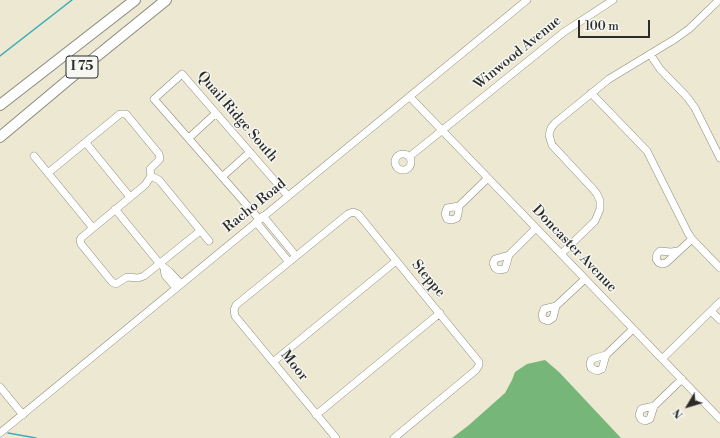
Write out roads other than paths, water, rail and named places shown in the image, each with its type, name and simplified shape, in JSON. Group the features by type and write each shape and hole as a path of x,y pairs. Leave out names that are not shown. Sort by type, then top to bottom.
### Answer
{"highway":[{"name":"I 75","path":"0,105 135,0"},
{"name":"I 75","path":"0,137 166,0"}],"street":[{"name":"Racho Road","path":"0,434 259,219 527,0"},
{"name":"Winwood Avenue","path":"409,157 564,32 613,0"},
{"path":"561,254 594,220 600,209 600,201 593,189 551,143 549,132 554,123 621,71 689,29 719,0"},
{"path":"650,54 660,69 687,97 695,108 720,158"},
{"name":"Quail Ridge South","path":"189,138 154,98 182,74 288,196"},
{"path":"591,93 647,151 685,228 692,239 720,268"},
{"name":"Doncaster Avenue","path":"410,97 720,419"},
{"path":"48,173 123,113 128,116 159,154 160,159 150,169 151,176 146,185 92,228 80,240 84,247 112,282 116,284 127,277 138,278 144,276 162,266 200,231"},
{"path":"216,113 189,138 259,219 296,256 288,262 259,219"},
{"path":"86,143 130,197"},
{"path":"222,177 250,152"},
{"path":"34,156 92,228"},
{"path":"151,176 159,180 209,241"},
{"path":"459,206 488,178"},
{"path":"115,209 162,266 170,272 178,286"},
{"name":"Steppe","path":"296,256 348,214 355,212 478,359 479,365 476,370 394,438"},
{"path":"509,255 536,228"},
{"path":"678,251 692,239"},
{"path":"273,362 396,261"},
{"name":"Moor","path":"288,262 236,305 234,310 235,316 336,438"},
{"path":"556,306 585,278"},
{"path":"662,359 720,302"},
{"path":"711,311 720,320"},
{"path":"316,414 440,313"},
{"path":"606,355 633,329"},
{"path":"654,406 682,379"},
{"path":"0,387 23,415"}],"waterway":[{"path":"0,56 72,0"},
{"path":"8,433 36,438"}]}
